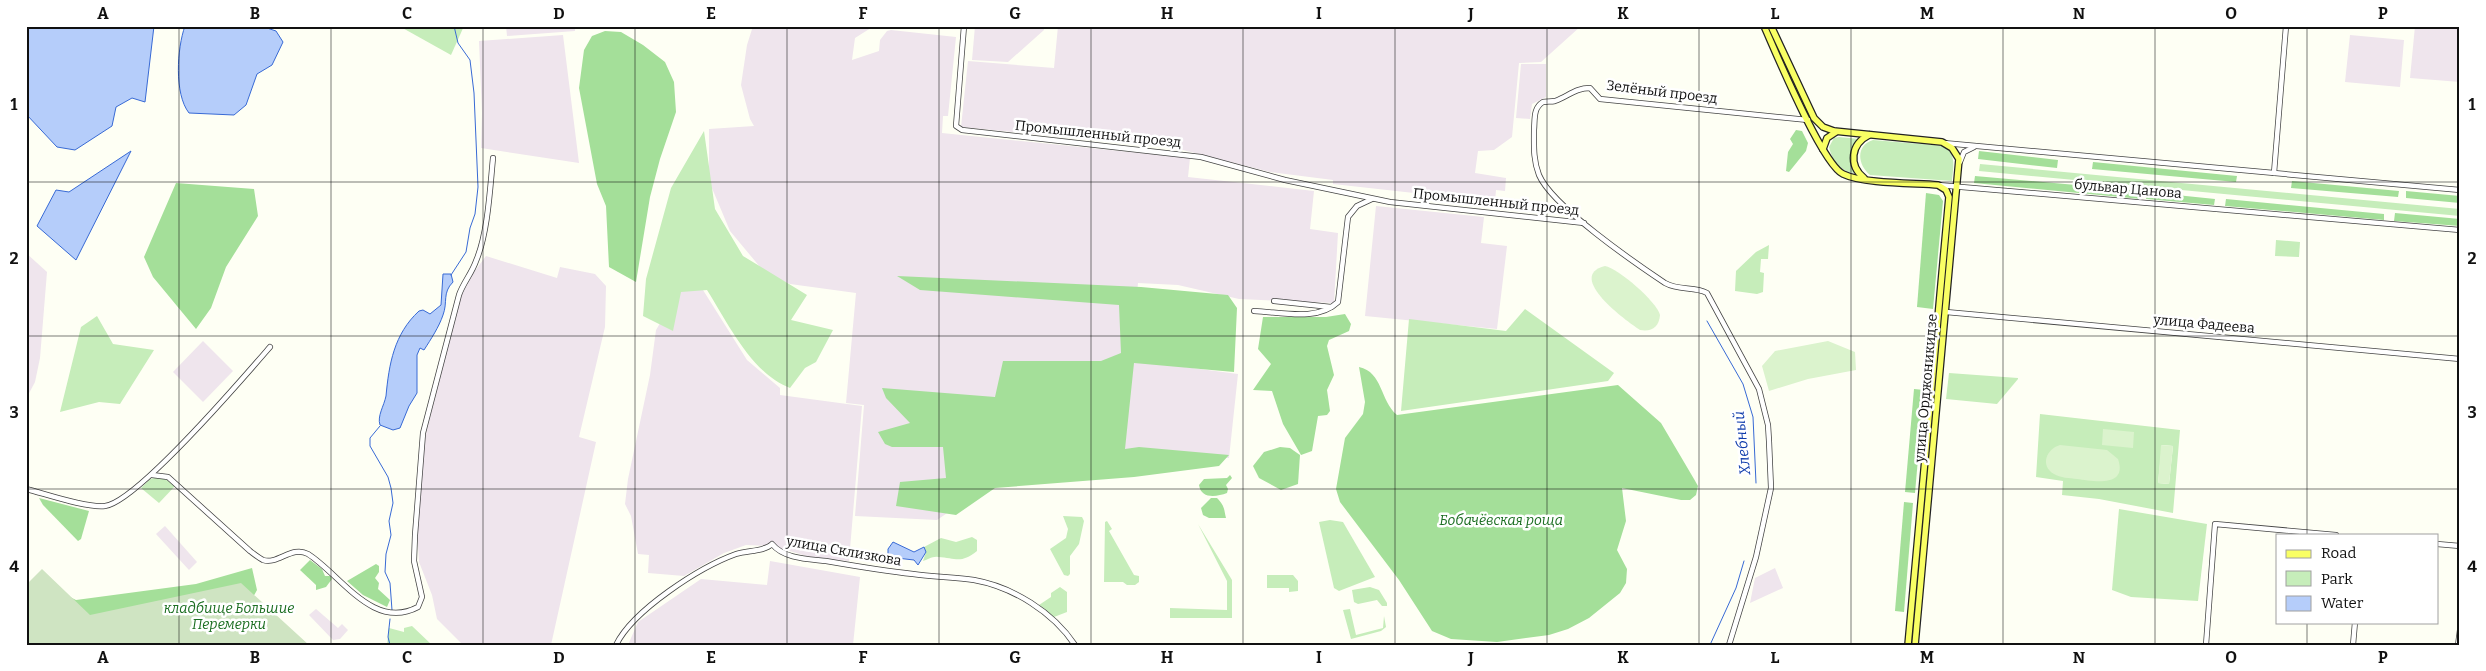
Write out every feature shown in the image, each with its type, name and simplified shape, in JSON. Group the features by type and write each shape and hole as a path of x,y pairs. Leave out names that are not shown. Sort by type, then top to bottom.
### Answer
{"main road":[{"path":"1764,26 1811,119 1825,128 1841,132 1942,142 1953,149 1959,163"},
{"path":"1771,26 1811,119"},
{"name":"бульвар Цанова","path":"1811,119 1824,152 1841,173 1866,179 1938,184"},
{"path":"1824,152 1824,143 1828,137 1841,132"},
{"path":"1866,179 1856,168 1854,156 1859,142 1869,135"},
{"name":"улица Орджоникидзе","path":"1915,645 1959,163"},
{"name":"улица Орджоникидзе","path":"1908,645 1950,198 1946,190 1938,184"},
{"path":"1932,393 1937,401"}],"street":[{"name":"Промышленный проезд","path":"964,26 956,126 962,130 1201,157 1255,172 1372,199 1585,223 1667,284 1708,293 1748,366 1762,400 1768,425 1772,483 1754,566 1729,645"},
{"path":"2274,173 2286,26"},
{"name":"Зелёный проезд","path":"1585,223 1551,193 1537,170 1534,155 1535,112 1543,102 1555,101 1575,89 1590,88 1600,99 1811,119"},
{"path":"1942,142 2460,190"},
{"path":"1959,163 1968,149 1981,146"},
{"path":"152,474 168,477 250,551 264,560 275,559 288,553 306,553 354,594 378,610 393,614 404,613 418,607 422,597 414,561 414,535 423,433 459,295 463,283 476,261 488,207 494,158"},
{"name":"бульвар Цанова","path":"1938,184 2460,230"},
{"path":"1254,311 1301,314 1320,312 1333,307 1338,302 1341,287 1348,217 1357,206 1372,199"},
{"path":"1274,301 1333,307"},
{"name":"улица Фадеева","path":"1946,312 2460,359"},
{"path":"26,489 87,504 106,506 123,498 152,474 270,347"},
{"path":"2206,645 2216,524 2325,534"},
{"name":"улица Склизкова","path":"616,645 620,637 656,600 704,570 735,554 752,549 768,548 772,544 777,550 786,554 807,558 908,574 968,579 988,584 1017,596 1043,612 1058,623 1074,645"},
{"path":"2438,544 2460,546"},
{"path":"2353,645 2355,624"},
{"path":"2458,645 2460,630"}],"shaded area":[{"path":"506,26 575,26 575,31 507,36"},
{"path":"753,26 874,26 855,38 852,60 879,51 880,40 887,31 891,30 956,37 948,116 943,116 942,133 1190,158 1188,177 1314,191 1310,229 1338,233 1334,303 1239,299 1178,285 1138,283 1131,360 1238,374 1229,458 1124,453 997,479 937,520 855,516 864,405 846,403 856,293 790,284 765,273 730,231 709,181 709,129 754,126 750,119 741,85 747,45"},
{"path":"975,26 1044,26 1044,30 1008,62 972,60"},
{"path":"1058,26 1581,26 1541,62 1519,63 1512,137 1494,150 1478,151 1475,173 1506,178 1505,191 1496,190 1495,202 1333,184 1333,180 1270,172 1175,148 961,127 968,61 1054,68"},
{"path":"2415,26 2460,26 2460,82 2410,78"},
{"path":"563,35 579,163 481,148 482,113 479,41"},
{"path":"2350,35 2404,40 2400,87 2345,82"},
{"path":"1521,64 1546,64 1546,97 1532,104 1530,119 1516,118"},
{"path":"1376,206 1484,217 1481,243 1507,246 1497,329 1365,316"},
{"path":"26,253 47,272 40,358 35,382 26,399"},
{"path":"486,256 557,278 560,267 595,274 606,286 605,327 579,437 596,442 551,645 463,645 437,619 432,595 419,562 417,529 424,441 459,302 468,280"},
{"path":"681,288 703,290 747,360 780,388 780,395 862,406 849,561 813,558 773,546 746,545 724,553 684,576 648,573 649,555 638,554 631,516 625,504 628,479 650,375 656,330"},
{"path":"203,341 233,371 203,402 173,372"},
{"path":"165,526 197,562 189,570 156,534"},
{"path":"770,561 860,577 853,645 628,645 638,622 701,579 767,585"},
{"path":"1775,568 1783,588 1750,603 1755,578"},
{"path":"316,609 338,628 342,624 348,630 340,639 333,640 309,615"}],"green space":[{"path":"399,26 464,26 451,55"},
{"path":"605,31 621,32 643,45 665,62 674,82 676,112 660,159 650,197 636,282 609,267 606,206 597,184 579,88 584,50 592,36"},
{"path":"1796,130 1802,131 1808,143 1806,151 1789,172 1786,171 1788,152 1793,144 1790,139"},
{"path":"704,131 715,209 743,256 807,295 791,320 833,330 816,362 805,368 790,388 776,381 752,359 732,332 707,290 681,292 673,331 643,316 646,279 671,188"},
{"path":"1834,138 1859,139 1851,154 1855,173 1841,168 1832,157 1829,147"},
{"path":"1873,140 1944,146 1953,157 1952,181 1870,175 1863,166 1860,156 1863,147"},
{"path":"1979,151 2058,160 2057,168 1978,159"},
{"path":"2093,162 2237,176 2236,182 2092,169"},
{"path":"1980,164 2460,209 2460,216 1979,171"},
{"path":"1975,176 2142,191 2141,199 1974,183"},
{"path":"2292,181 2399,191 2398,197 2291,188"},
{"path":"176,183 254,189 258,216 226,267 211,308 196,329 153,277 144,257"},
{"path":"2406,191 2460,196 2460,203 2406,198"},
{"path":"2147,192 2215,199 2214,205 2146,199"},
{"path":"1926,193 1939,195 1943,201 1933,309 1917,307"},
{"path":"2226,199 2384,214 2384,220 2225,206"},
{"path":"2395,213 2460,219 2460,226 2394,221"},
{"path":"2276,240 2300,242 2299,257 2275,256"},
{"path":"1769,245 1768,259 1761,259 1760,272 1764,273 1763,292 1757,294 1735,291 1736,271 1756,252"},
{"path":"1605,266 1627,279 1652,302 1660,315 1658,323 1654,328 1640,330 1623,318 1602,298 1595,288 1592,279 1594,271"},
{"path":"897,276 1141,287 1228,295 1237,308 1234,372 1134,363 1125,449 1139,447 1229,455 1219,466 1134,477 995,488 956,515 896,506 900,482 946,478 943,447 892,447 885,444 878,432 910,423 886,398 882,388 995,397 1003,361 1101,361 1121,353 1119,305 920,290"},
{"path":"1525,309 1614,373 1608,381 1401,411 1409,319 1506,331"},
{"path":"1345,314 1351,324 1349,331 1329,340 1327,346 1334,375 1327,390 1330,411 1327,415 1318,416 1312,451 1301,455 1283,424 1272,391 1253,390 1271,364 1258,349 1263,317 1326,317"},
{"path":"97,316 113,344 154,350 120,404 99,402 60,412 81,327"},
{"path":"1828,341 1855,352 1856,370 1808,379 1769,391 1762,366 1775,351"},
{"name":"Бобачёвская роща","path":"1359,367 1373,375 1391,409 1397,415 1618,385 1661,423 1698,486 1696,495 1690,500 1681,500 1622,488 1626,521 1617,550 1627,569 1626,583 1620,593 1589,618 1568,629 1549,635 1497,642 1451,639 1432,631 1399,580 1340,502 1336,489 1345,438 1363,414 1365,402"},
{"path":"1949,373 2018,379 1997,404 1946,399"},
{"path":"1914,389 1924,390 1915,493 1905,492"},
{"path":"2040,414 2180,430 2173,513 2099,499 2062,495 2063,481 2036,477","holes":["2162,445 2173,446 2169,484 2158,483"]},
{"path":"2103,429 2134,432 2133,448 2102,445"},
{"path":"2060,445 2107,450 2118,459 2120,468 2118,475 2114,479 2107,481 2092,481 2056,475 2047,467 2046,458 2051,450"},
{"path":"2161,445 2173,446 2169,484 2158,483"},
{"path":"1280,447 1290,448 1300,455 1298,484 1281,490 1259,478 1253,466 1264,452"},
{"path":"1230,475 1232,478 1226,485 1227,493 1210,496 1200,490 1199,485 1204,479 1227,478"},
{"path":"159,477 175,486 159,503 141,488 150,479"},
{"path":"39,498 89,511 81,539 78,541 43,505"},
{"path":"1211,498 1217,498 1220,501 1226,518 1209,518 1203,515 1201,508"},
{"path":"1904,502 1913,503 1904,612 1895,611"},
{"path":"2119,509 2207,524 2198,601 2131,597 2112,590"},
{"path":"1063,516 1082,517 1084,521 1079,544 1070,556 1070,574 1068,576 1064,575 1050,549 1066,538 1068,529"},
{"path":"1330,520 1343,522 1375,577 1339,591 1334,588 1319,522"},
{"path":"1107,521 1112,529 1109,531 1134,575 1139,576 1139,582 1135,585 1127,585 1123,582 1104,582 1105,522"},
{"path":"1198,524 1232,580 1232,618 1170,618 1170,608 1227,610 1227,581"},
{"path":"972,537 977,540 977,551 967,558 936,557 923,561 926,552 924,547 941,538 956,542"},
{"path":"310,560 322,569 325,576 330,576 332,579 326,587 316,590 316,585 300,570"},
{"path":"376,564 379,566 379,572 375,578 379,583 378,589 390,600 387,607 363,595 347,581"},
{"name":"кладбище Большие Перемерки","path":"252,568 257,590 251,601 276,645 26,645 48,586 76,600 196,584"},
{"name":"кладбище Большие Перемерки","path":"42,569 90,615 241,583 309,645 26,645 26,585"},
{"path":"1267,575 1293,575 1298,581 1298,591 1289,592 1289,588 1267,588"},
{"path":"1060,587 1067,592 1067,612 1054,617 1039,605 1051,597 1051,593"},
{"path":"1370,587 1379,590 1387,606 1382,606 1377,600 1358,604 1354,602 1352,590"},
{"path":"1350,609 1356,635 1383,628 1384,616 1386,627 1381,631 1351,639 1343,610"},
{"path":"412,626 432,645 387,645 389,628 404,632 404,628"}],"water":[{"path":"26,26 154,26 145,102 132,98 116,107 112,126 75,150 57,147 26,114"},
{"path":"185,26 261,26 276,31 283,42 272,65 257,74 246,105 234,115 189,113 184,105 178,71 180,46"},
{"path":"131,151 76,260 37,226 56,190 69,192"},
{"path":"443,274 451,274 453,282 446,294 443,315 424,350 420,348 417,355 417,393 409,406 400,428 393,430 380,425 379,422 386,396 394,350 404,329 419,311 423,310 430,314 441,305"},
{"path":"893,542 914,552 924,547 926,552 918,565 914,560 888,557 888,549"}],"waterway":[{"path":"451,275 466,252 470,228 475,214 478,187 474,93 470,60 458,43 454,26"},
{"name":"Хлебный","path":"1707,321 1743,384 1753,417 1756,483"},
{"path":"380,426 370,438 370,446 388,477 391,488 393,503 389,521 391,535 386,554 385,572 390,583 392,610"},
{"name":"Хлебный","path":"1710,645 1736,588 1744,561"},
{"path":"390,619 388,637 390,645"}]}
